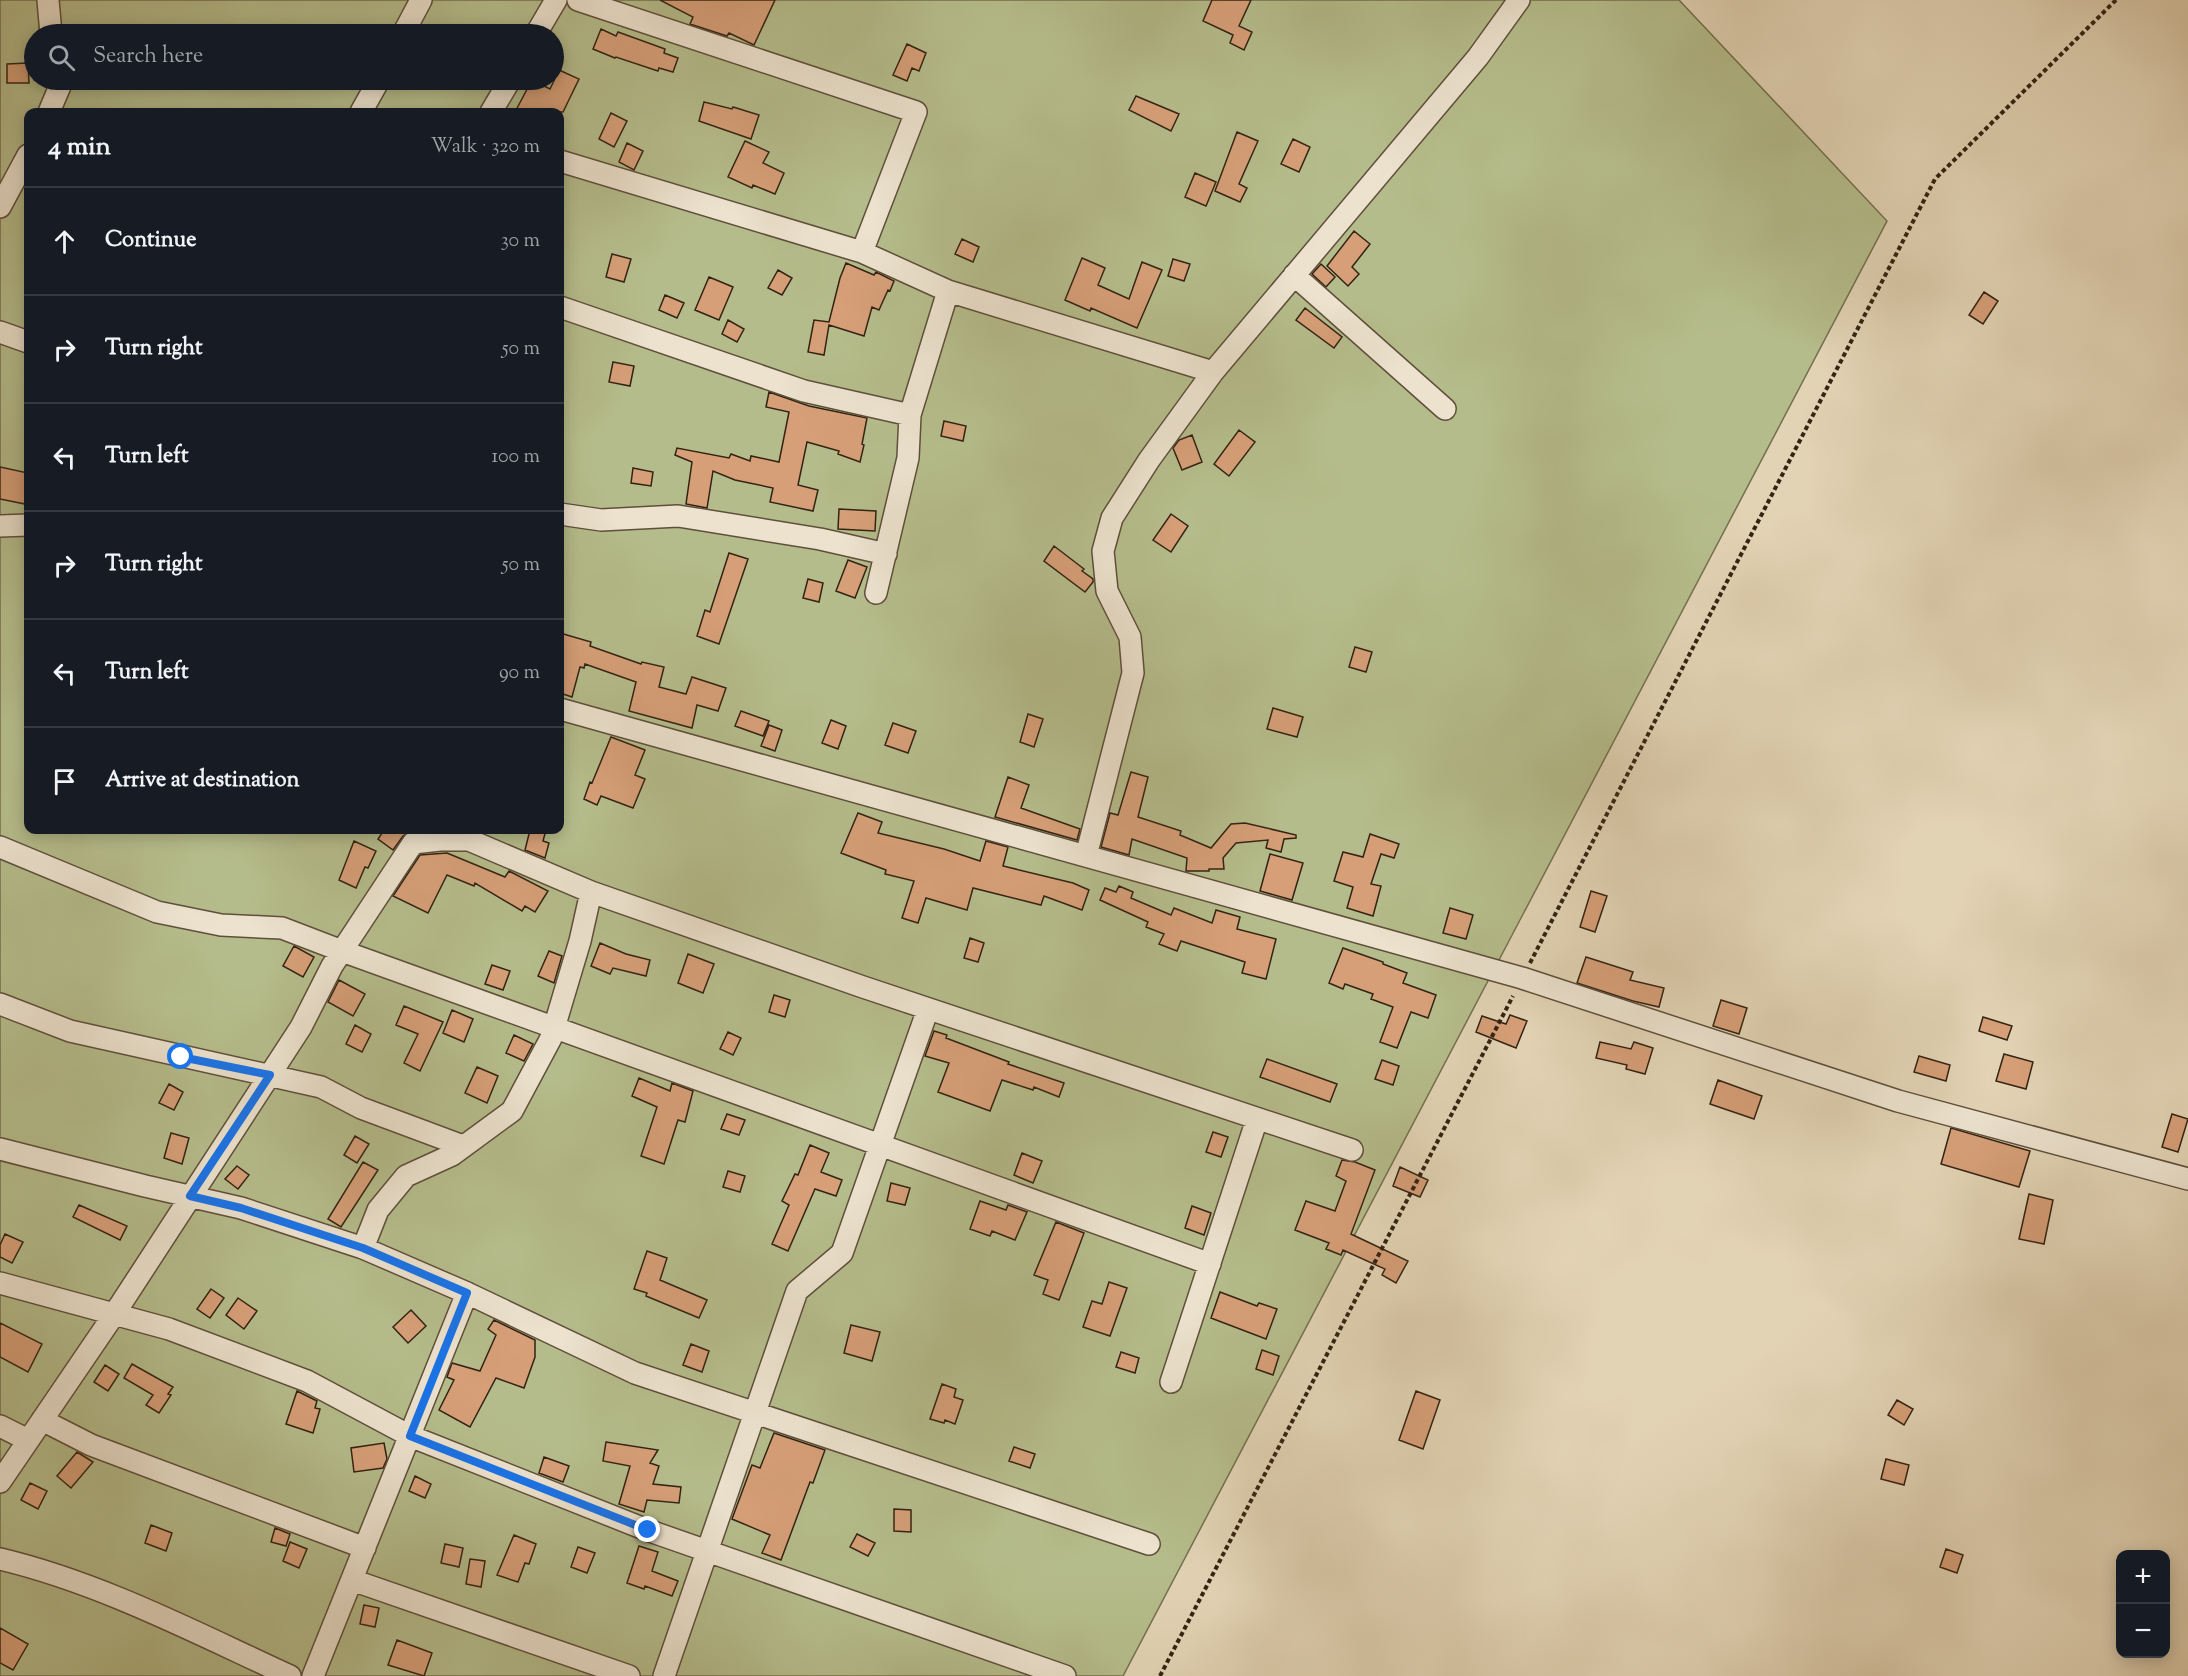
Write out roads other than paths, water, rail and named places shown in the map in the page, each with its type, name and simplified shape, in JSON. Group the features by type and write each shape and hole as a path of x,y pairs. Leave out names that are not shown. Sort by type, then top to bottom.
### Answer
{"street":[{"path":"48,0 50,24"},
{"path":"408,24 421,0"},
{"path":"542,24 556,0"},
{"path":"578,0 916,112 862,252"},
{"path":"1086,856 1133,673 1130,637 1107,591 1103,551 1112,518 1149,460 1213,372 1478,57 1519,0"},
{"path":"51,108 58,90"},
{"path":"363,108 373,90"},
{"path":"493,108 504,90"},
{"path":"564,161 862,252 948,291 1213,372"},
{"path":"0,207 24,162"},
{"path":"1294,275 1445,409"},
{"path":"876,593 908,459 910,415 948,291"},
{"path":"564,308 804,391 910,415"},
{"path":"0,332 24,341"},
{"path":"564,515 601,520 678,516 820,539 885,554"},
{"path":"0,526 24,525"},
{"path":"564,710 1522,978 1898,1101 2188,1179"},
{"path":"0,1482 114,1314 270,1075 301,1027 332,966 413,843 470,835 591,892 928,1009 1352,1150"},
{"path":"0,848 157,912 221,925 282,928 1210,1264"},
{"path":"363,1248 378,1210 406,1176 452,1155 512,1111 555,1028 580,941 591,892"},
{"path":"0,1004 70,1031 321,1087 362,1108 463,1146"},
{"path":"663,1676 797,1291 842,1253 928,1009"},
{"path":"1171,1382 1257,1119"},
{"path":"0,1149 241,1208 363,1248 467,1293 635,1372 1149,1544"},
{"path":"0,1283 169,1329 307,1381 410,1436 648,1530 1065,1676"},
{"path":"313,1676 467,1293"},
{"path":"42,1420 91,1445 365,1548"},
{"path":"0,1426 28,1440"},
{"path":"0,1558 38,1568 144,1609 290,1676"},
{"path":"352,1581 629,1676"}]}
